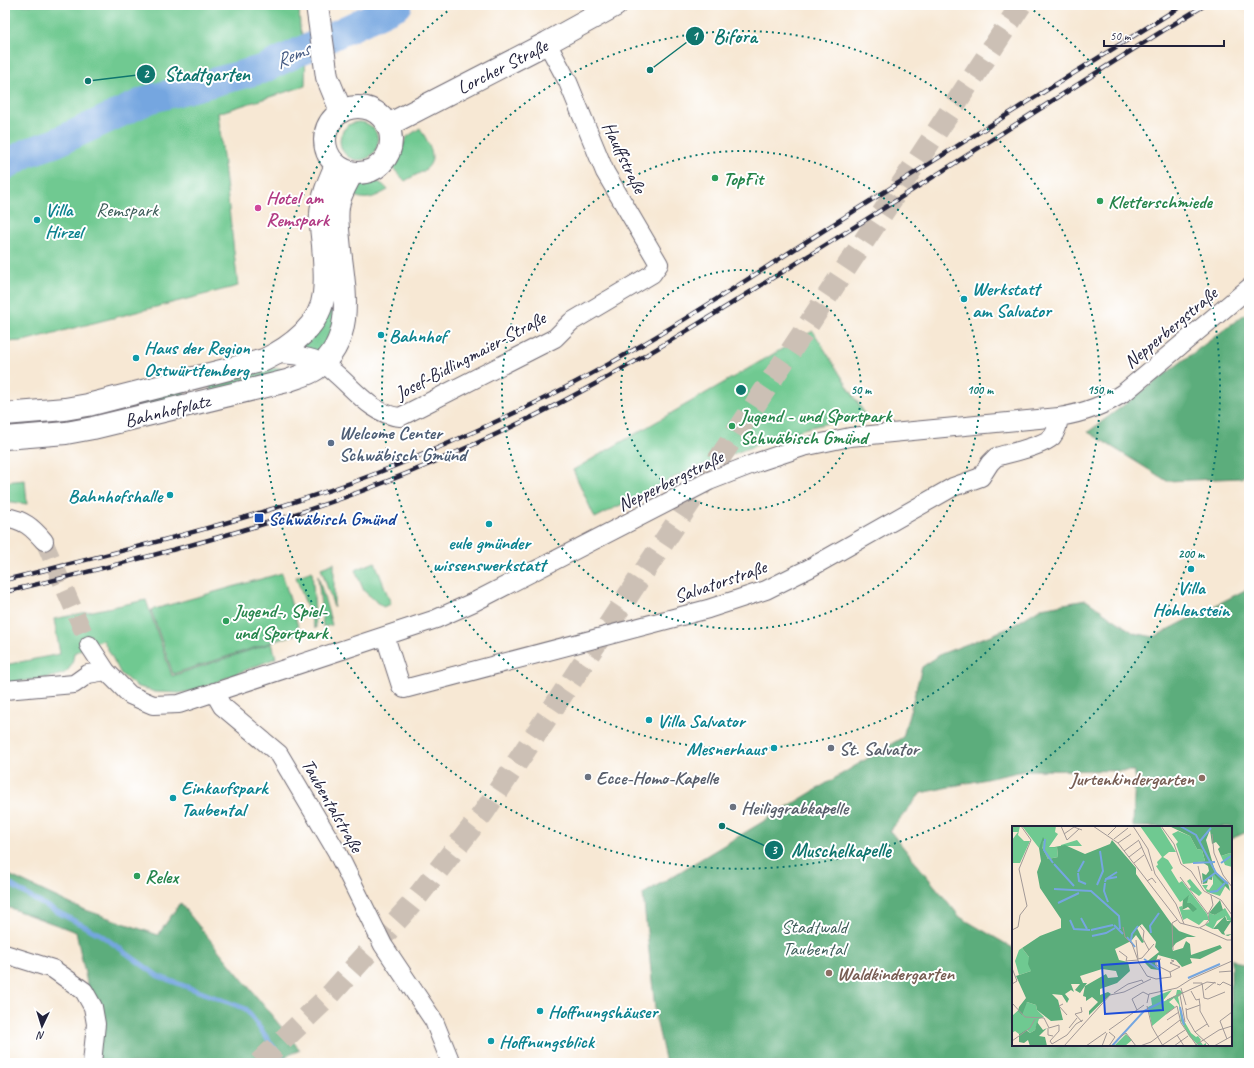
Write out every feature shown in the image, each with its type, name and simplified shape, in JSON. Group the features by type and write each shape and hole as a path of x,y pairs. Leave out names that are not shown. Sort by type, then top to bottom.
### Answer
{"main road":[{"name":"Lorcher Straße","path":"388,125 547,43 616,5"},
{"path":"318,13 325,70 341,111"},
{"path":"354,107 372,110 381,116 388,125 391,136 391,147 387,157 373,170 366,172 344,169 327,151 325,135 331,121 341,111 354,107"},
{"name":"Bahnhofplatz","path":"5,414 58,410 88,405 264,360 291,345 314,322 323,302 325,281 321,215 325,190 344,169"},
{"name":"Bahnhofplatz","path":"5,438 66,433 93,428 288,381 307,374 323,363 339,340 343,328 345,311 345,291 339,239 338,215 338,205 341,197 344,169"}],"street":[{"name":"Hauffstraße","path":"547,43 568,82 605,172 659,264 652,274 641,280"},
{"name":"Josef-Bidlingmaier-Straße","path":"323,363 361,398 392,416 400,417 555,338 571,322 641,280"},
{"name":"Nepperbergstraße","path":"214,692 436,619 474,602 709,481 758,462 803,447 850,437 1059,416 1088,411 1118,397 1249,288"},
{"name":"Bahnhofplatz","path":"277,354 298,356 323,363"},
{"name":"Salvatorstraße","path":"385,636 401,686 404,689 708,610 766,590 810,568 954,486 981,477 990,463 996,458 1044,442 1052,436 1057,429 1059,416"},
{"path":"5,517 17,519 34,528 44,541"},
{"path":"89,645 106,671 130,695 153,705 178,704 214,692"},
{"path":"5,690 74,684 88,674 106,671"},
{"name":"Taubentalstraße","path":"214,692 222,706 261,737 279,754 337,852 383,945 434,1021 451,1063"},
{"path":"5,954 53,969 84,991 93,1007 96,1024 92,1063"}],"green space":[{"name":"Remspark","path":"5,5 299,5 300,28 306,47 305,86 218,113 238,286 23,341 5,342 5,180 23,171 7,159 5,160"},
{"path":"359,122 369,125 375,131 378,141 375,151 369,157 359,160 349,157 343,151 340,141 343,131 349,125"},
{"path":"420,128 431,149 432,160 425,170 405,181 392,167 407,137"},
{"path":"373,181 385,186 388,190 369,198 361,198 350,194 360,185"},
{"path":"332,289 340,319 319,355 297,350"},
{"path":"1249,311 1249,473 1241,478 1167,481 1088,432"},
{"name":"Jugend - und Sportpark Schwäbisch Gmünd","path":"813,331 868,419 844,420 824,424 770,440 685,472 595,518 573,470"},
{"path":"279,368 287,371 211,391 209,384 267,369"},
{"path":"183,389 185,397 109,416 106,408"},
{"path":"79,416 81,422 5,431 5,423"},
{"path":"25,480 27,504 5,501 5,482"},
{"path":"375,562 391,604 383,607 364,591 355,570"},
{"path":"334,563 334,607 321,568"},
{"path":"312,571 316,628 315,629 296,577"},
{"name":"Jugend-, Spiel- und Sportpark","path":"282,573 300,633 173,674 151,610"},
{"path":"318,576 332,625 323,627"},
{"name":"Stadtwald Taubental","path":"1249,588 1249,831 1232,839 1232,826 1133,826 1135,771 1028,770 921,793 890,831 960,917 1012,947 1012,1046 1232,1046 1232,960 1249,968 1249,1063 666,1063 656,1019 643,894 903,737 922,667 941,654 1009,628 1041,608 1086,600 1134,633 1154,637"},
{"path":"146,600 172,676 272,643 276,658 196,690 180,693 155,692 136,686 121,674 103,640 74,653 70,667 63,674 47,678 5,683 5,665 60,654 54,619"},
{"path":"7,874 77,907 158,935 180,903 300,1050 271,1063 87,1063 93,1011 76,932 7,907"}],"water":[{"path":"26,153 23,171 5,180 5,160"}],"waterway":[{"name":"Rems","path":"5,166 26,153 55,143 150,99 263,69 398,5"},
{"path":"5,881 35,900 101,935 158,976 246,1009 285,1063"}],"tunnel":[{"path":"259,1063 330,995 410,906 484,812 1021,5"},
{"path":"44,541 89,645"}],"railway":[{"path":"5,580 182,535 313,496 378,473 467,435 533,404 609,364 683,320 917,171 1183,5"},
{"path":"5,592 183,547 254,527 313,508 408,473 556,405 634,362 709,317 1205,5"}],"place":[{"name":"Bifora","path":"650,70"},
{"name":"Stadtgarten","path":"88,81"},
{"name":"TopFit","path":"715,178"},
{"name":"Kletterschmiede","path":"1100,201"},
{"name":"Hotel am Remspark","path":"258,208"},
{"name":"Villa Hirzel","path":"37,220"},
{"name":"Werkstatt am Salvator","path":"964,299"},
{"name":"Bahnhof","path":"381,335"},
{"name":"Haus der Region Ostwürttemberg","path":"136,358"},
{"name":"Jugend - und Sportpark Schwäbisch Gmünd","path":"732,426"},
{"name":"Welcome Center Schwäbisch Gmünd","path":"331,443"},
{"name":"Bahnhofshalle","path":"170,495"},
{"name":"Schwäbisch Gmünd","path":"259,518"},
{"name":"eule gmünder wissenswerkstatt","path":"489,524"},
{"name":"Villa Hohlenstein","path":"1191,569"},
{"name":"Jugend-, Spiel- und Sportpark","path":"226,621"},
{"name":"Villa Salvator","path":"649,720"},
{"name":"Mesnerhaus","path":"774,748"},
{"name":"St. Salvator","path":"831,748"},
{"name":"Ecce-Homo-Kapelle","path":"588,777"},
{"name":"Jurtenkindergarten","path":"1202,778"},
{"name":"Einkaufspark Taubental","path":"173,798"},
{"name":"Heiliggrabkapelle","path":"733,807"},
{"name":"Muschelkapelle","path":"722,826"},
{"name":"Relex","path":"137,876"},
{"name":"Waldkindergarten","path":"829,973"},
{"name":"Hoffnungshäuser","path":"540,1011"},
{"name":"Hoffnungsblick","path":"491,1041"}]}
